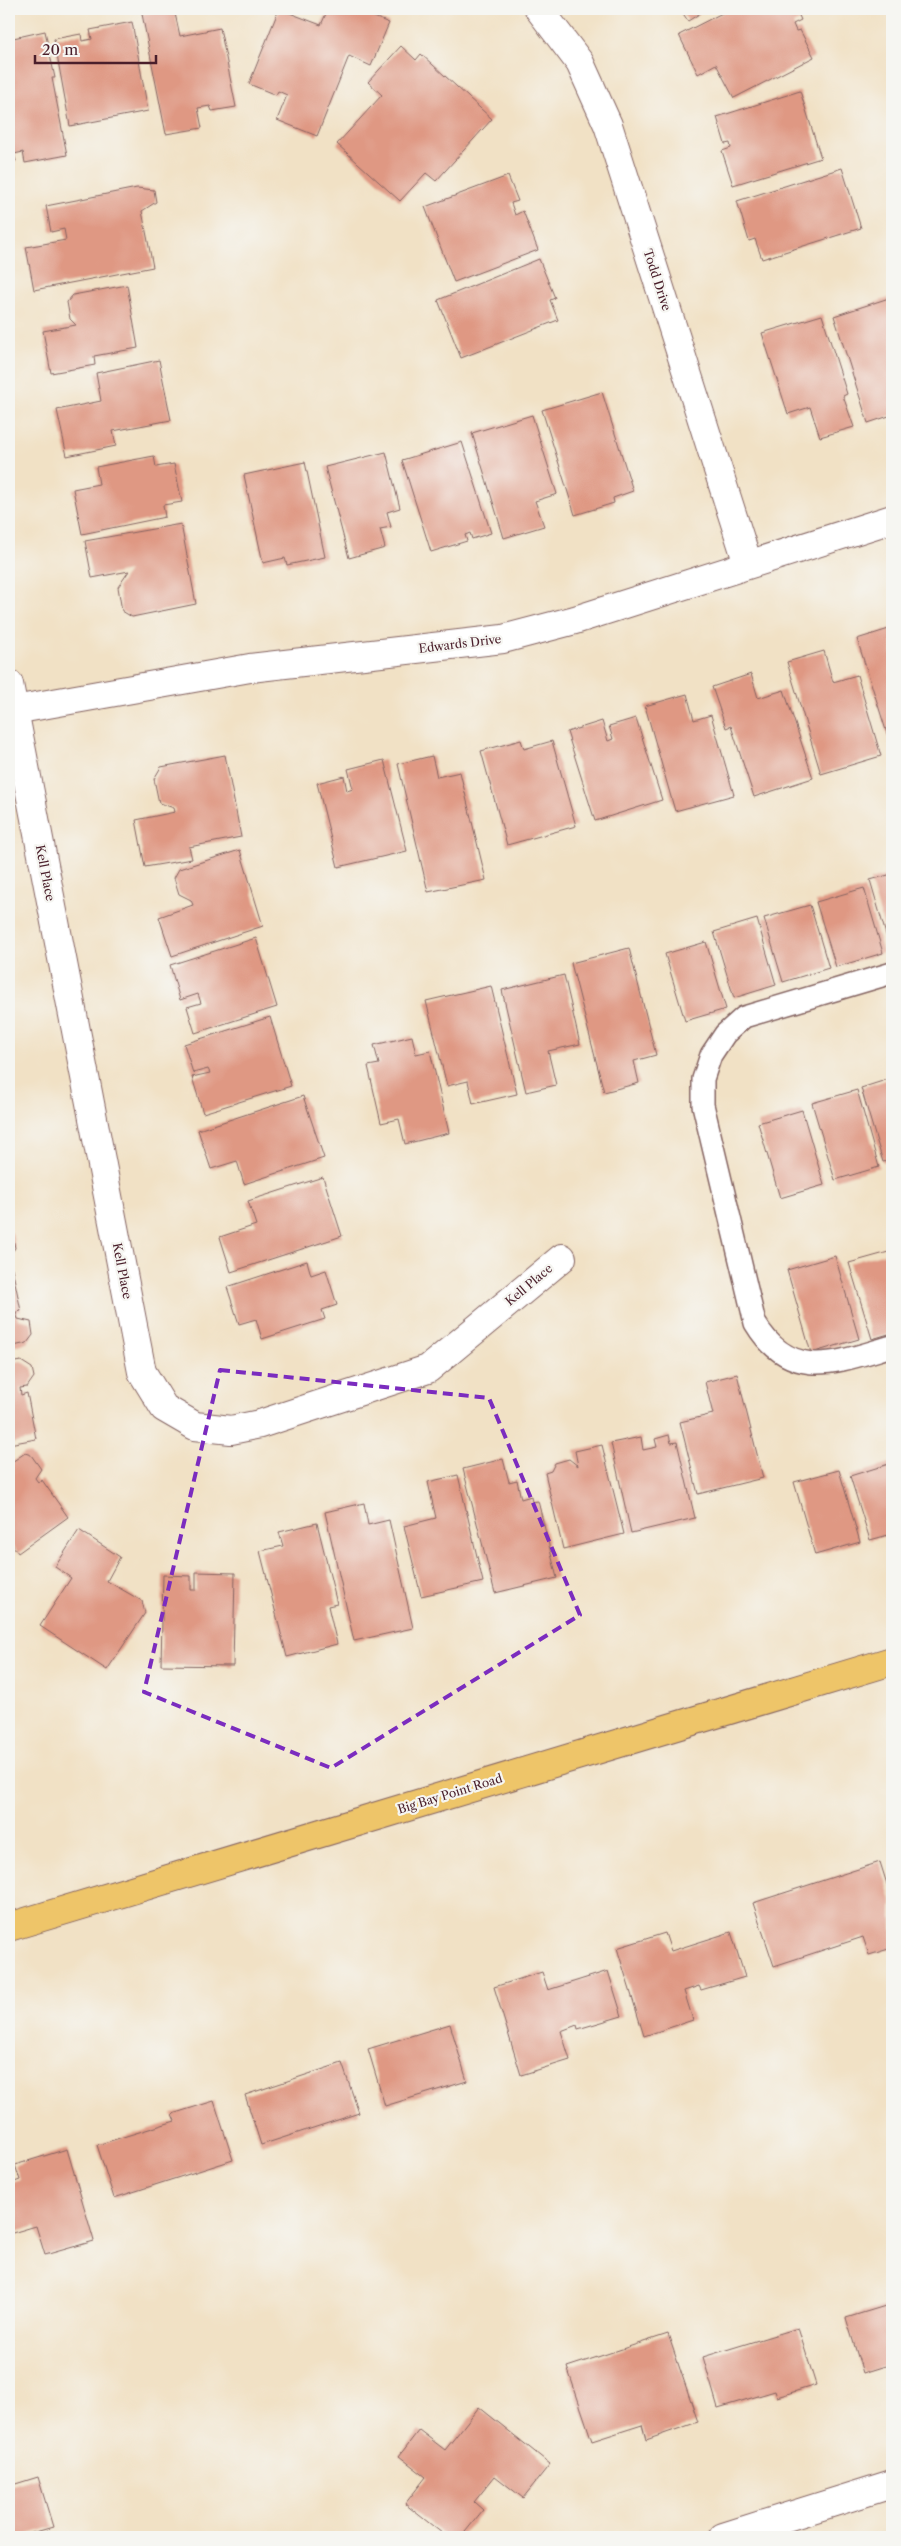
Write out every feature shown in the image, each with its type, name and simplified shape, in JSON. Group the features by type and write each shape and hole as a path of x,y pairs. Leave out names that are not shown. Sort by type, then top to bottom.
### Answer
{"main road":[{"name":"Big Bay Point Road","path":"9,1927 892,1661"}],"street":[{"name":"Todd Drive","path":"539,9 580,64 608,125 748,564"},
{"name":"Edwards Drive","path":"11,697 502,639 575,620 892,519"},
{"name":"Kell Place","path":"11,697 142,1372 164,1408 195,1426 231,1430 260,1424 428,1369 562,1258"},
{"path":"723,2537 892,2484"}],"lane":[{"path":"892,974 744,1017 725,1034 711,1055 704,1079 702,1105 755,1323 766,1340 780,1353 798,1361 816,1364 836,1362 892,1346"}],"highlighted area":[{"path":"220,1370 489,1398 580,1615 331,1768 144,1692"}],"building":[{"path":"174,9 180,36 220,28 236,107 212,111 210,106 198,108 202,128 166,134 142,14"},
{"path":"279,9 321,25 328,9 354,9 389,23 371,66 349,56 317,136 277,120 287,95 278,91 276,95 249,84"},
{"path":"680,9 707,9 688,21"},
{"path":"730,9 796,9 801,20 793,24 796,31 800,30 814,57 734,98 716,64 698,74 679,35"},
{"path":"132,22 148,111 70,126 54,39 81,34 82,41 92,39 90,30"},
{"path":"45,31 55,78 52,78 67,155 25,163 23,152 14,154 16,161 9,162 9,39"},
{"path":"401,46 416,60 421,54 492,119 436,181 426,173 400,201 337,144 382,95 368,82"},
{"path":"800,91 821,158 733,185 722,151 731,148 730,143 725,144 717,117"},
{"path":"842,168 861,228 762,259 755,239 749,241 737,201"},
{"path":"508,176 518,201 511,203 515,215 523,211 538,250 454,282 425,207"},
{"path":"137,188 154,190 156,202 142,211 153,267 34,290 26,247 66,240 64,229 51,232 46,206"},
{"path":"539,259 555,298 550,300 558,320 461,358 438,300"},
{"path":"127,285 138,348 94,356 95,365 51,373 43,331 76,325 70,319 67,302 73,295"},
{"path":"892,297 892,415 868,423 834,316"},
{"path":"822,315 847,394 843,396 854,427 820,437 810,407 788,414 762,333"},
{"path":"159,360 171,420 113,431 116,446 67,456 57,410 101,401 96,373"},
{"path":"602,392 633,491 613,498 614,503 575,515 542,410"},
{"path":"532,415 557,494 535,501 544,526 504,538 472,433"},
{"path":"462,442 491,533 472,539 470,533 465,535 467,541 431,552 402,460"},
{"path":"386,452 400,508 387,512 391,527 380,529 385,548 349,558 325,467"},
{"path":"154,456 156,467 174,464 182,502 163,505 165,517 82,534 73,489 99,484 96,467"},
{"path":"305,462 325,557 287,565 285,558 263,563 244,475"},
{"path":"181,524 196,604 132,617 122,611 118,587 129,571 92,578 85,541"},
{"path":"892,628 892,742 890,743 857,639"},
{"path":"824,651 833,682 857,675 881,756 821,774 787,662"},
{"path":"751,674 758,698 784,690 813,778 754,797 731,726 726,728 712,687"},
{"path":"687,694 694,720 711,715 734,795 675,811 645,706"},
{"path":"636,718 662,800 595,821 567,732 602,721 608,741 613,739 609,726"},
{"path":"521,740 524,749 552,741 576,826 507,845 481,751"},
{"path":"225,755 241,837 189,847 192,859 145,867 136,820 175,812 174,808 159,803 154,779 161,767"},
{"path":"432,756 437,777 460,772 486,880 428,892 398,764"},
{"path":"384,760 407,851 338,867 317,783 344,776 347,791 353,789 348,769"},
{"path":"240,850 263,926 172,956 159,917 193,905 191,900 179,894 174,878 179,869"},
{"path":"892,874 892,955 870,880"},
{"path":"864,888 883,953 836,967 816,902"},
{"path":"810,905 829,968 783,982 764,918"},
{"path":"757,919 776,985 734,998 714,932"},
{"path":"256,938 277,1007 195,1033 187,1007 201,1003 198,994 180,1000 170,965"},
{"path":"706,942 726,1009 685,1021 665,954"},
{"path":"629,948 656,1055 634,1061 639,1083 604,1092 571,963"},
{"path":"564,975 580,1044 548,1051 556,1085 526,1092 502,990"},
{"path":"491,986 517,1094 473,1104 468,1081 447,1086 426,1001"},
{"path":"270,1017 291,1086 203,1113 192,1077 210,1073 208,1069 193,1073 184,1044"},
{"path":"412,1036 416,1054 430,1051 449,1133 405,1144 399,1119 381,1123 368,1066 379,1064 374,1045"},
{"path":"892,1078 892,1160 883,1162 861,1088"},
{"path":"857,1090 879,1167 835,1180 812,1103"},
{"path":"303,1096 324,1158 244,1184 237,1161 211,1169 198,1130"},
{"path":"802,1110 824,1185 780,1198 758,1123"},
{"path":"323,1177 342,1236 231,1272 220,1237 256,1225 248,1201"},
{"path":"9,1232 12,1233 15,1248 9,1256"},
{"path":"892,1251 892,1333 872,1339 849,1263"},
{"path":"835,1256 859,1339 811,1353 787,1270"},
{"path":"307,1261 311,1275 326,1270 337,1305 322,1310 325,1319 262,1339 256,1319 239,1324 227,1287"},
{"path":"9,1268 12,1268 21,1311 16,1312 18,1319 31,1322 33,1335 27,1343 9,1347"},
{"path":"21,1361 32,1368 34,1377 27,1387 20,1388 21,1395 27,1393 36,1439 9,1444 9,1363"},
{"path":"737,1374 763,1478 698,1494 680,1422 713,1414 705,1382"},
{"path":"669,1435 671,1443 677,1442 695,1518 631,1533 611,1443 641,1437 643,1450 657,1447 655,1439"},
{"path":"602,1445 624,1534 563,1549 545,1473 551,1471 555,1463 569,1459 578,1466 575,1451"},
{"path":"25,1453 31,1455 41,1469 35,1478 38,1482 42,1480 68,1517 18,1553 9,1540 9,1464"},
{"path":"503,1459 509,1482 517,1480 521,1499 531,1496 532,1502 538,1501 557,1578 495,1593 463,1469"},
{"path":"892,1463 892,1534 870,1540 850,1476"},
{"path":"839,1470 860,1542 815,1555 794,1482"},
{"path":"458,1475 483,1582 421,1596 404,1526 436,1518 428,1482"},
{"path":"364,1503 368,1525 389,1520 413,1628 354,1641 325,1512"},
{"path":"317,1523 337,1604 328,1606 337,1644 287,1657 260,1551 283,1546 279,1532"},
{"path":"79,1530 120,1557 107,1581 142,1601 145,1613 107,1670 40,1626 71,1578 55,1567"},
{"path":"196,1572 235,1573 233,1666 161,1665 163,1575 191,1576 191,1590 196,1590"},
{"path":"880,1862 892,1900 892,1948 869,1955 863,1937 774,1966 753,1903"},
{"path":"731,1932 745,1977 701,1990 699,1986 684,1991 693,2020 644,2036 617,1948 665,1933 671,1951"},
{"path":"608,1971 622,2016 578,2029 577,2025 561,2031 570,2060 521,2075 494,1987 542,1972 548,1990"},
{"path":"450,2024 467,2081 385,2106 368,2049"},
{"path":"342,2063 359,2113 261,2145 245,2095"},
{"path":"214,2101 233,2160 114,2198 97,2145 175,2121 172,2114"},
{"path":"67,2149 94,2241 45,2255 36,2226 9,2234 9,2184 20,2180 15,2165"},
{"path":"892,2304 892,2364 863,2373 846,2318"},
{"path":"798,2328 816,2385 777,2397 775,2391 718,2408 703,2357"},
{"path":"668,2334 698,2422 646,2440 642,2425 592,2441 567,2367"},
{"path":"479,2407 550,2464 523,2498 495,2476 474,2502 483,2510 461,2537 447,2537 405,2504 426,2477 399,2456 419,2430 445,2450"},
{"path":"38,2477 53,2527 18,2537 9,2537 9,2486"}]}
